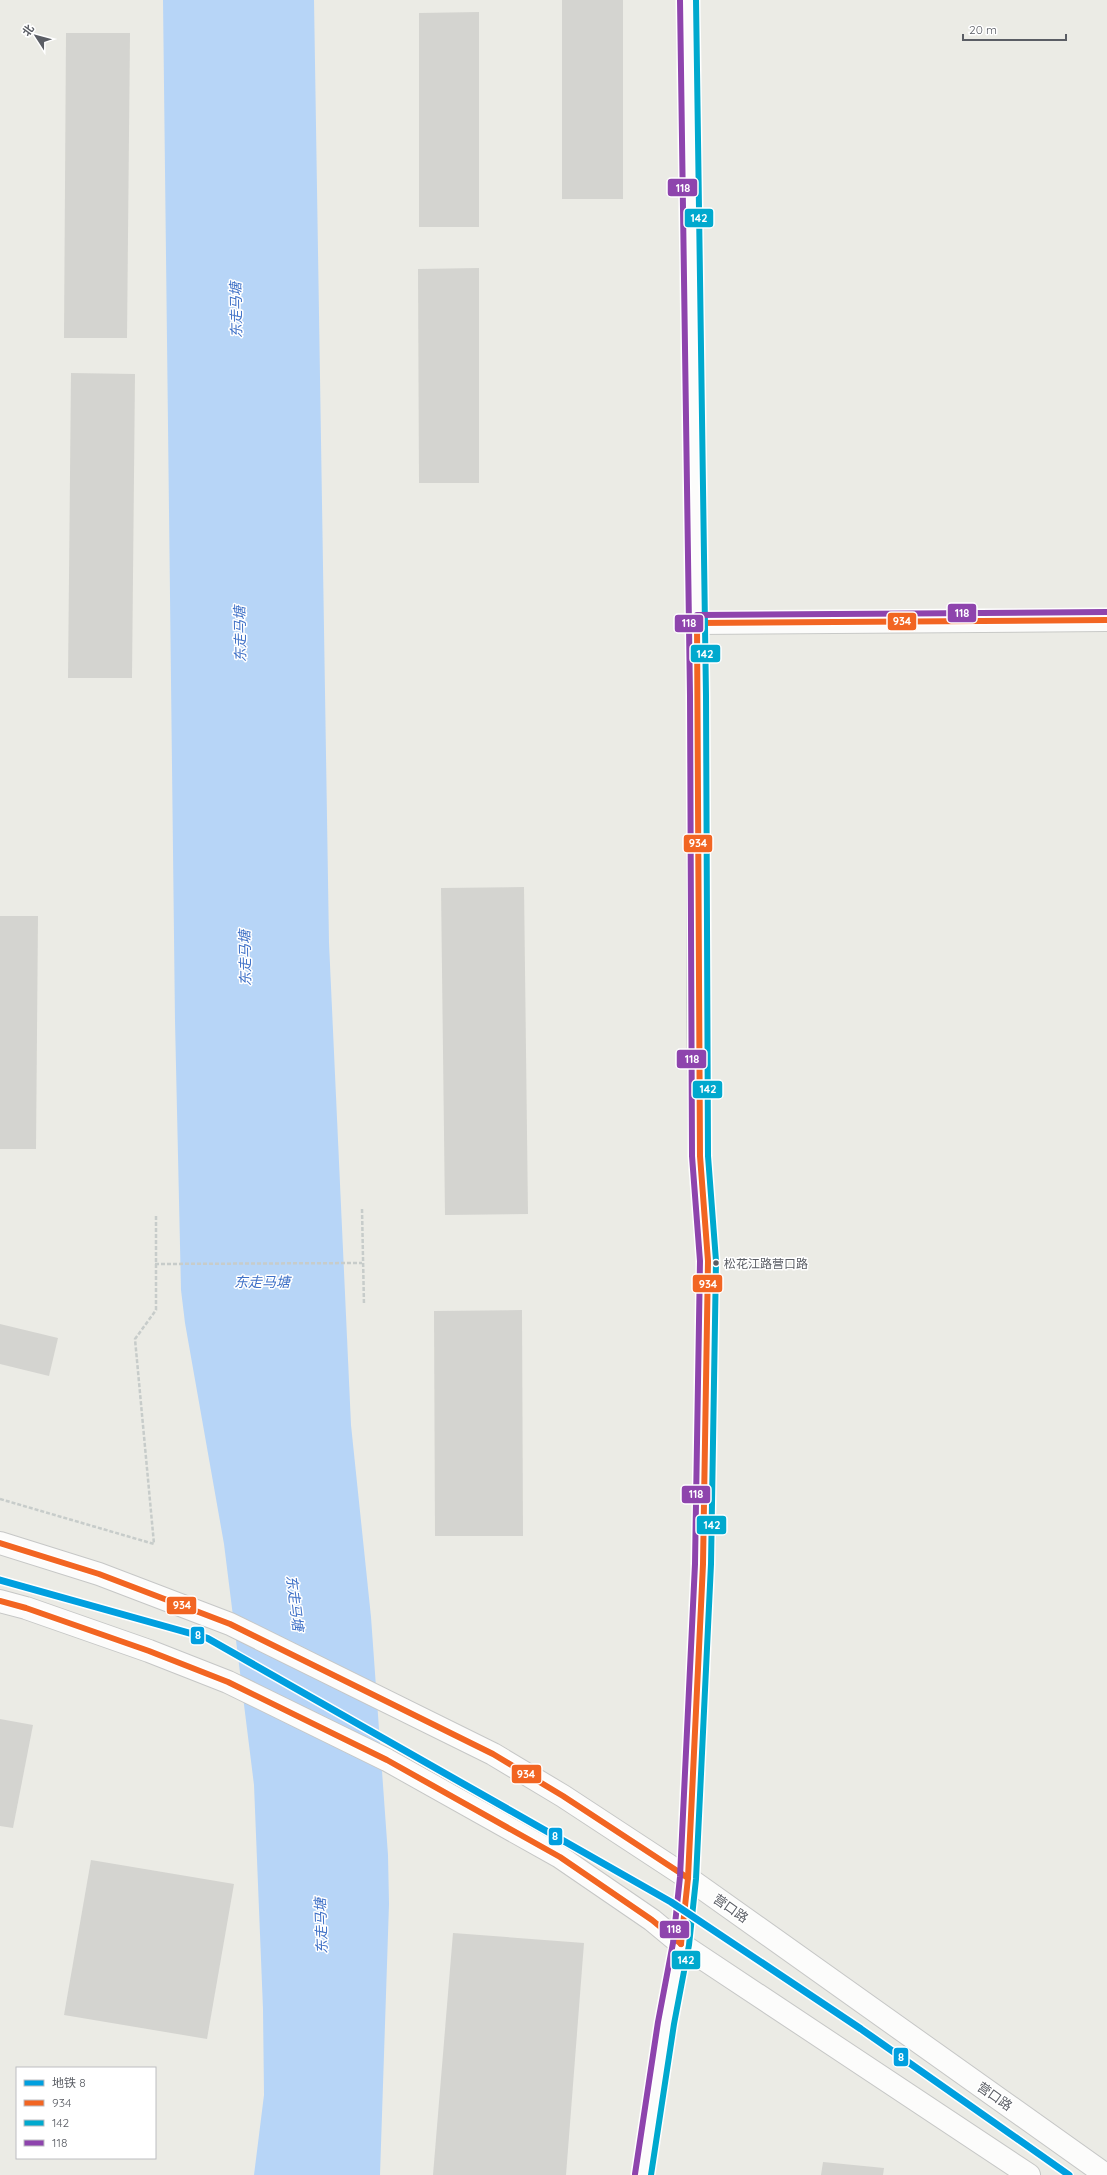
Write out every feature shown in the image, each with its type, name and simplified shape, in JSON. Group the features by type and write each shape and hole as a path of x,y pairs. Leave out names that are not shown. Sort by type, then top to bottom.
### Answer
{"main road":[{"path":"643,2175 666,2023 681,1944 688,1878 703,1564 708,1261 700,1148 697,623 688,0"},
{"path":"697,623 1107,620"},
{"name":"营口路","path":"0,1543 99,1574 230,1624 493,1754 563,1796 688,1878 1106,2175"},
{"path":"0,1601 26,1608 148,1651 228,1682 387,1760 560,1857 652,1920 681,1944 1029,2175"}],"path":[{"path":"362,1209 364,1305"},
{"path":"0,1499 154,1544 135,1339 156,1310 156,1215"},
{"path":"155,1264 362,1263"}],"water":[{"name":"东走马塘","path":"163,0 314,0 329,943 351,1425 371,1617 388,1855 389,1904 380,2175 254,2175 264,2095 263,2009 254,1785 224,1544 185,1323 181,1290 175,1021"}],"building":[{"path":"562,0 623,0 623,199 562,199"},
{"path":"479,12 479,227 419,227 419,13"},
{"path":"66,33 130,33 127,338 64,338"},
{"path":"479,268 479,483 419,483 418,269"},
{"path":"71,373 135,374 132,678 68,678"},
{"path":"524,887 528,1214 445,1215 441,888"},
{"path":"0,916 38,916 36,1149 0,1149"},
{"path":"522,1310 523,1536 435,1536 434,1311"},
{"path":"0,1324 58,1338 49,1376 0,1364"},
{"path":"0,1719 33,1725 13,1828 0,1826"},
{"path":"91,1860 234,1884 207,2039 64,2015"},
{"path":"453,1933 584,1943 566,2175 433,2175"},
{"path":"823,2162 884,2168 883,2175 821,2175"}],"metro line":[{"name":"8","path":"0,1580 207,1638 671,1902 861,2029 1069,2175"}],"transit line":[{"name":"118","path":"635,2174 658,2022 673,1943 680,1877 695,1564 700,1261 692,1156 690,696 680,0"},
{"name":"142","path":"651,2175 674,2024 689,1945 696,1879 711,1564 716,1261 708,1156 706,696 696,0"},
{"name":"118","path":"697,615 1107,612"},
{"name":"934","path":"697,623 1107,620"},
{"name":"934","path":"681,1944 688,1878 703,1564 708,1261 700,1156 697,623"},
{"name":"934","path":"0,1543 99,1574 230,1624 493,1754 563,1796 688,1878"},
{"name":"934","path":"0,1601 26,1608 149,1651 228,1682 387,1760 560,1857 652,1920 681,1944"}],"place":[{"name":"松花江路营口路","path":"716,1263"}]}
